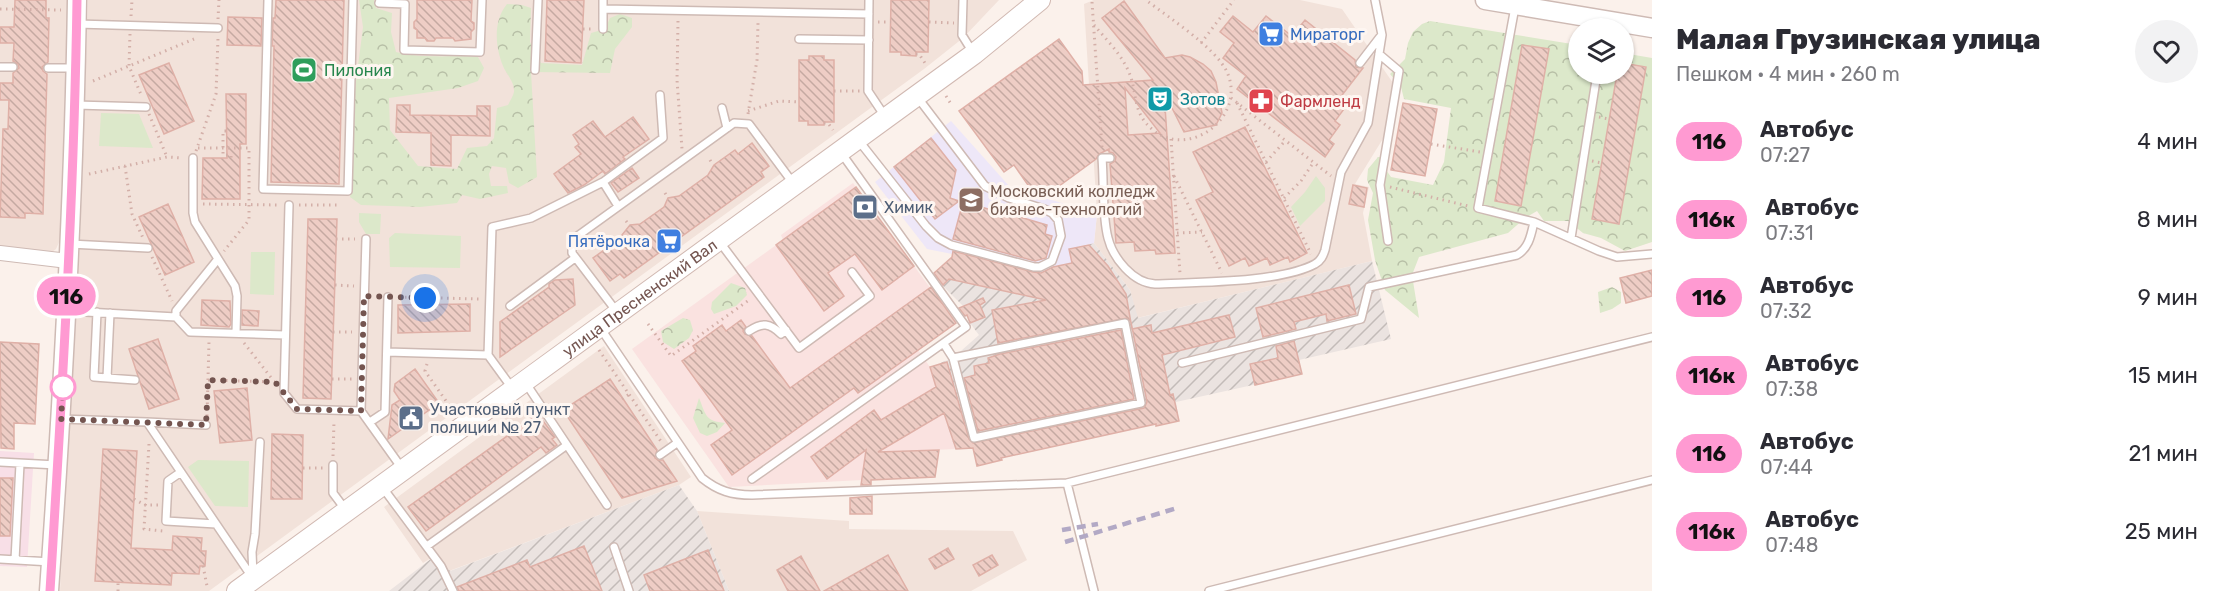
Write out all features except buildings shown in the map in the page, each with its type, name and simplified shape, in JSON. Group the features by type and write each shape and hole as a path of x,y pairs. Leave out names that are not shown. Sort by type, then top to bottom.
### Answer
{"main road":[{"name":"улица Пресненский Вал","path":"237,591 917,96 974,54 1040,0"}],"street":[{"path":"1485,0 1515,4 1575,18"},
{"path":"50,591 61,419 75,105 77,24 70,5"},
{"path":"1634,27 1652,28"},
{"path":"0,253 68,252"}],"lane":[{"path":"268,0 263,189 348,191 353,0"},
{"path":"380,0 379,3 405,4 404,50 480,52 482,0"},
{"path":"535,69 538,0"},
{"path":"603,0 603,29"},
{"path":"869,0 867,91 886,118"},
{"path":"1106,158 1107,237 1113,251 1130,273 1142,282 1180,283 1266,277 1316,263 1326,250 1339,182 1345,163 1364,134 1368,123 1382,35 1375,0"},
{"path":"965,1 962,35 974,54"},
{"path":"1515,4 1478,208 1534,222 1617,257 1652,254"},
{"path":"603,9 869,14"},
{"path":"77,24 218,28"},
{"path":"1360,63 1382,35"},
{"path":"800,39 869,40"},
{"path":"1378,54 1399,71 1380,185 1388,242"},
{"path":"0,67 13,67"},
{"path":"48,68 76,68"},
{"path":"1570,238 1595,84"},
{"path":"488,355 492,227 531,218 603,182 663,138 660,95"},
{"path":"858,139 938,238 951,245 1034,267 1040,267 1052,261 1060,236 1058,220 1044,209 1009,198 985,186 917,96"},
{"path":"75,105 146,107"},
{"path":"722,108 727,128"},
{"path":"618,313 575,258 572,253 572,240 618,206 734,123 749,124 795,185"},
{"path":"752,479 966,327 840,152"},
{"path":"193,158 195,222 199,232 235,286 236,333"},
{"path":"603,182 618,206"},
{"path":"289,205 284,393 297,409 361,411"},
{"path":"1182,363 1361,319 1369,287 1517,255 1528,245 1534,222"},
{"path":"366,239 361,411 403,470"},
{"path":"718,240 800,348 870,296 852,272"},
{"path":"68,252 148,248"},
{"path":"510,306 575,258"},
{"path":"218,259 176,311 176,317 189,332 285,335"},
{"path":"370,422 385,412 388,297"},
{"path":"66,311 176,317"},
{"path":"97,312 94,377 135,380"},
{"path":"106,378 110,313"},
{"path":"944,344 953,358 974,438 1141,403 1125,322 953,358"},
{"path":"749,331 763,324 773,326 781,334 786,330"},
{"path":"600,327 702,478 721,491 735,495 871,492 1067,483 1652,337"},
{"path":"387,352 488,355 519,386 567,445 607,505"},
{"path":"61,419 206,425"},
{"path":"147,422 254,579"},
{"path":"254,579 252,552 260,442"},
{"path":"663,453 677,443"},
{"path":"427,546 567,445"},
{"path":"0,462 58,465"},
{"path":"15,560 20,464"},
{"path":"333,467 333,493 346,511"},
{"path":"181,472 168,481 166,521 216,524"},
{"path":"1209,591 1652,480"},
{"path":"1067,483 1094,591"},
{"path":"382,486 448,576 453,591"},
{"path":"614,547 629,591"},
{"path":"0,559 51,562"}],"path":[{"path":"132,0 129,66 167,157"},
{"path":"89,174 167,157 193,158 216,94 219,0"},
{"path":"1094,25 1126,66 1131,77 1137,110 1144,122 1154,131 1171,138 1194,139 1206,134 1225,114 1231,98 1228,75 1222,63 1201,43 1146,0"},
{"path":"1201,43 1234,0"},
{"path":"1092,2 1106,158"},
{"path":"0,9 70,5"},
{"path":"678,10 677,80 682,149 687,157"},
{"path":"746,124 756,60 758,12"},
{"path":"929,22 962,23"},
{"path":"93,81 218,28"},
{"path":"916,54 919,54 924,66"},
{"path":"834,91 867,91"},
{"path":"945,96 951,104"},
{"path":"1231,98 1339,182"},
{"path":"748,111 779,101 799,102"},
{"path":"1237,103 1316,263"},
{"path":"824,123 828,123 833,130"},
{"path":"226,131 223,131 223,154 231,154 231,158"},
{"path":"1171,138 1180,283"},
{"path":"1266,162 1286,140"},
{"path":"1431,144 1488,154"},
{"path":"197,148 249,148 249,220 218,259"},
{"path":"710,160 713,165"},
{"path":"1284,198 1301,181 1314,162"},
{"path":"1173,174 1225,280"},
{"path":"1380,185 1478,208"},
{"path":"664,193 668,198"},
{"path":"193,204 339,206"},
{"path":"626,221 630,226"},
{"path":"1177,233 1202,232"},
{"path":"336,238 366,239"},
{"path":"335,285 355,286"},
{"path":"648,324 671,356 758,293"},
{"path":"388,297 490,300"},
{"path":"409,297 409,305"},
{"path":"458,304 459,299"},
{"path":"333,332 354,332"},
{"path":"206,425 209,333"},
{"path":"236,333 284,393"},
{"path":"599,350 663,453"},
{"path":"419,375 425,371 430,354"},
{"path":"425,371 451,408"},
{"path":"332,379 353,379"},
{"path":"208,380 275,382"},
{"path":"303,468 333,467 334,410"},
{"path":"134,499 146,505 167,506"},
{"path":"203,566 207,586"},
{"path":"117,591 118,582"}],"shaded area":[{"path":"0,0 68,0 60,240 52,252 0,246"},
{"path":"88,0 999,0 963,38 924,69 209,591 60,591 80,244"},
{"path":"1094,0 1300,0 1342,9 1393,83 1384,137 1355,184 1369,187 1363,213 1372,261 1137,318 1130,290 1094,243 1097,214 1084,4"},
{"name":"Московский колледж бизнес-технологий","path":"951,121 1010,187 1097,214 1094,243 1069,249 1072,263 1057,266 1057,272 1043,275 1032,270 927,249 875,182"},
{"path":"853,183 956,323 918,350 930,367 955,449 866,453 862,480 729,487 632,349 783,240 781,235"},
{"path":"1094,243 1130,290 1138,318 1372,261 1391,339 1299,360 1302,374 1176,402 1179,421 1002,458 1002,460 977,466 973,448 955,449 930,367 953,358 979,335 970,323 963,306 932,275 952,257 953,253 1032,270 1043,275 1056,266 1069,249"},
{"path":"604,346 691,477 679,485 449,571 436,555 423,563 384,507"},
{"path":"0,451 34,453 27,567 0,566"},
{"path":"679,485 697,511 729,591 389,591 436,555 450,571"},
{"path":"697,511 849,521 849,529 1013,531 1027,560 971,591 729,591"}],"green space":[{"path":"359,0 374,0 376,8 392,13 391,32 396,52 426,56 478,57 484,68 478,81 458,88 389,98 390,130 418,166 457,169 467,148 487,146 494,138 497,108 508,105 514,92 500,58 497,42 499,18 507,4 531,8 530,42 541,63 582,65 591,33 605,29 610,18 620,14 632,18 632,27 615,49 610,73 531,72 537,177 518,188 509,183 506,168 492,166 489,174 491,186 507,186 508,193 480,199 462,195 457,203 420,207 361,205 350,197 353,169 353,105 363,27"},
{"path":"1430,21 1568,43 1568,84 1615,84 1592,219 1618,224 1646,67 1634,65 1634,55 1652,58 1652,242 1625,251 1601,238 1583,233 1568,221 1544,221 1537,211 1508,233 1419,257 1412,275 1419,318 1385,290 1375,260 1368,220 1373,193 1367,180 1368,169 1378,157 1385,157 1384,167 1391,177 1433,185 1444,162 1451,108 1404,99 1401,87 1390,74 1405,59 1413,32 1422,24","holes":["1522,45 1548,49 1521,206 1495,201"]},
{"path":"101,113 139,114 153,148 99,146"},
{"path":"1316,176 1325,188 1325,201 1300,226 1291,207"},
{"path":"359,213 381,214 380,234 366,234 359,222"},
{"path":"395,233 461,236 460,268 390,267 389,238"},
{"path":"251,252 275,252 274,295 250,294"},
{"path":"731,283 745,288 747,295 736,306 714,314 711,309 712,302"},
{"path":"1612,287 1621,292 1621,303 1600,313 1598,292"},
{"path":"683,318 690,320 693,330 689,338 674,349 663,342 661,331"},
{"path":"699,398 710,419 725,423 717,432 707,436 700,433 693,418"},
{"path":"198,460 249,461 248,507 215,506 188,467"}],"railway":[{"path":"1065,542 1177,508"},
{"path":"1062,530 1098,524"}],"bus line":[{"name":"116","path":"50,591 62,402 75,105 77,0"}],"place":[{"name":"Мираторг","path":"1271,34"},
{"name":"Пилония","path":"304,70"},
{"name":"Зотов","path":"1160,99"},
{"name":"Фармленд","path":"1261,101"},
{"name":"Московский колледж бизнес-технологий","path":"971,200"},
{"name":"Химик","path":"865,207"},
{"name":"Пятёрочка","path":"669,241"},
{"name":"Участковый пункт полиции № 27","path":"411,418"}],"route":[{"path":"63,387 61,419 206,425 208,380 275,382 297,409 361,411 364,296 425,298"}]}
